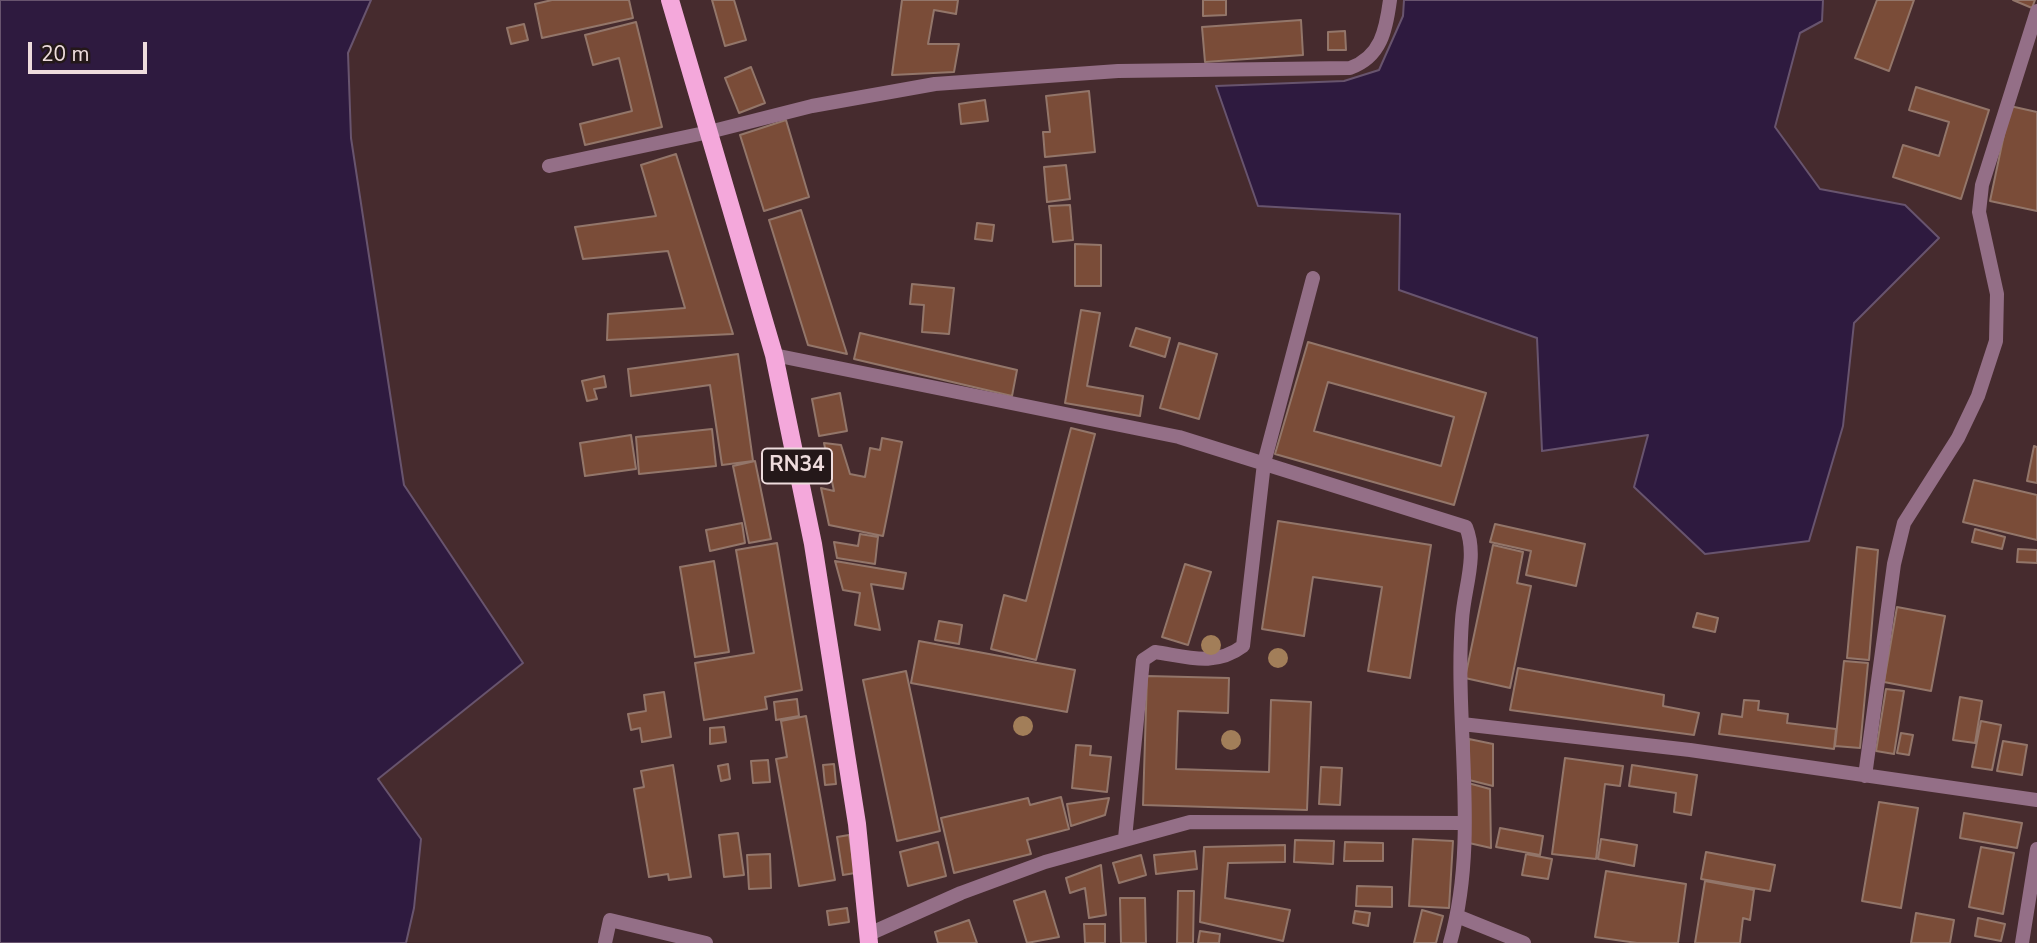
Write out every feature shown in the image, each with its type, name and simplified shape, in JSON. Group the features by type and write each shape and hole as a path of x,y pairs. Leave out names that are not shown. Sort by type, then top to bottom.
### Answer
{"main road":[{"name":"RN34","path":"670,0 774,355 813,544 857,824 869,938"}],"street":[{"path":"549,166 709,132 812,106 935,84 1118,71 1350,68 1368,61 1379,43 1390,0"},
{"path":"1865,776 1894,565 1904,523 1958,438 1978,396 1996,341 1997,294 1979,212 1982,185 2037,10"},
{"path":"1125,838 1143,660 1155,652 1200,659 1228,658 1244,646 1264,463 1313,278"},
{"path":"774,355 1179,437 1466,527 1473,544 1462,620 1464,869 1450,943"},
{"path":"1462,724 1690,750 2037,800"},
{"path":"869,938 961,893 1045,862 1190,822 1318,820 1464,823"},
{"path":"2022,943 2037,849"},
{"path":"1457,916 1524,943"},
{"path":"605,943 610,920 706,943"}],"shaded area":[{"path":"0,0 371,0 348,53 351,138 404,485 523,663 378,779 421,839 414,908 406,943 0,943"},
{"path":"1404,0 1823,0 1822,21 1800,33 1775,127 1820,189 1905,205 1939,238 1854,323 1843,426 1809,541 1705,554 1634,487 1648,435 1542,451 1537,338 1399,290 1400,214 1258,206 1216,86 1344,81 1379,70 1403,16"}],"building":[{"path":"552,0 629,0 633,18 542,38 535,4"},
{"path":"712,0 734,0 746,40 725,46"},
{"path":"902,0 958,0 956,14 934,10 928,44 959,44 954,72 892,75"},
{"path":"1203,0 1226,0 1226,15 1203,16"},
{"path":"1877,0 1914,0 1889,71 1855,58"},
{"path":"2013,0 2035,0 2032,8"},
{"path":"1301,20 1303,55 1205,62 1202,27"},
{"path":"636,22 662,127 585,145 580,124 632,111 619,58 593,65 585,35"},
{"path":"524,24 528,40 511,44 507,28"},
{"path":"1345,31 1346,50 1328,50 1328,32"},
{"path":"751,67 765,103 739,113 725,78"},
{"path":"1916,87 1989,110 1961,199 1893,177 1903,145 1939,156 1949,122 1909,110"},
{"path":"1089,91 1095,152 1045,157 1043,132 1050,132 1046,96"},
{"path":"985,100 988,121 961,124 959,104"},
{"path":"2010,106 2037,112 2037,211 1990,201"},
{"path":"786,120 809,197 764,211 740,135"},
{"path":"676,154 733,334 607,340 608,314 685,308 668,251 583,259 575,227 656,216 641,165"},
{"path":"1066,165 1070,199 1047,202 1044,167"},
{"path":"1070,205 1073,240 1053,242 1049,206"},
{"path":"801,210 847,354 808,345 769,220"},
{"path":"977,223 994,225 992,241 975,239"},
{"path":"1075,244 1101,245 1101,286 1075,286"},
{"path":"912,284 954,288 949,334 922,332 924,305 910,304"},
{"path":"1081,310 1100,313 1087,386 1143,396 1140,416 1065,403"},
{"path":"1136,328 1170,338 1165,357 1130,346"},
{"path":"860,333 1017,370 1012,396 854,359"},
{"path":"1308,342 1486,393 1454,505 1275,454","holes":["1328,382 1454,417 1441,466 1314,431"]},
{"path":"1179,343 1217,354 1199,419 1160,408"},
{"path":"738,354 753,461 722,465 710,385 631,396 628,369"},
{"path":"604,376 606,387 594,389 597,399 587,401 582,381"},
{"path":"840,393 847,431 819,436 812,399"},
{"path":"1071,428 1095,434 1036,660 991,649 1004,595 1026,601"},
{"path":"712,429 716,466 639,474 636,437"},
{"path":"631,435 636,469 585,476 580,443"},
{"path":"882,438 902,442 883,536 829,525 821,488 834,491 824,443 841,445 850,474 865,477 870,448 880,450"},
{"path":"2034,446 2037,447 2037,483 2027,481"},
{"path":"755,461 771,539 749,543 733,466"},
{"path":"1974,480 2037,495 2037,540 1963,522"},
{"path":"1278,521 1431,545 1410,678 1368,671 1382,587 1313,577 1304,636 1262,629"},
{"path":"742,523 745,543 710,551 706,530"},
{"path":"1495,524 1585,544 1576,586 1526,575 1531,551 1490,542"},
{"path":"1975,529 2005,537 2002,549 1972,542"},
{"path":"860,534 878,537 875,564 837,558 834,542 858,546"},
{"path":"777,543 802,690 765,697 767,709 704,720 695,663 754,653 736,550"},
{"path":"1493,545 1523,552 1517,583 1531,586 1510,688 1465,678"},
{"path":"1857,547 1878,550 1869,660 1847,658"},
{"path":"2018,549 2037,550 2037,563 2017,562"},
{"path":"714,561 729,652 695,657 680,567"},
{"path":"835,561 906,573 903,589 871,584 880,630 855,625 860,593 843,590"},
{"path":"1185,564 1211,572 1188,645 1162,637"},
{"path":"1897,607 1945,616 1931,691 1884,682"},
{"path":"1697,613 1718,618 1715,632 1693,627"},
{"path":"939,621 962,625 959,644 935,640"},
{"path":"919,641 1075,670 1067,712 911,683"},
{"path":"1844,661 1868,663 1860,748 1835,746"},
{"path":"1518,668 1664,695 1663,706 1699,713 1694,735 1510,710"},
{"path":"906,671 940,831 897,841 863,680"},
{"path":"1147,676 1229,678 1228,713 1178,711 1176,769 1269,772 1271,700 1311,702 1307,810 1143,805"},
{"path":"1886,689 1904,691 1894,754 1876,751"},
{"path":"664,692 671,737 642,742 640,728 631,730 628,714 646,711 644,695"},
{"path":"1960,697 1982,701 1975,743 1953,740"},
{"path":"797,699 799,716 776,720 774,702"},
{"path":"1744,700 1759,701 1758,710 1788,714 1787,723 1836,729 1834,749 1719,734 1722,714 1742,717"},
{"path":"806,716 835,880 799,886 776,759 787,757 781,721"},
{"path":"1981,721 2001,725 1992,770 1972,767"},
{"path":"724,727 726,742 710,744 710,728"},
{"path":"1901,733 1913,735 1909,755 1897,753"},
{"path":"1469,739 1493,744 1493,786 1469,780"},
{"path":"2003,741 2027,745 2022,775 1997,771"},
{"path":"1076,745 1091,746 1090,755 1111,757 1107,792 1072,788"},
{"path":"1565,758 1623,766 1620,786 1605,784 1596,859 1552,854"},
{"path":"768,760 770,782 753,783 751,761"},
{"path":"728,764 730,779 721,781 718,766"},
{"path":"834,764 836,784 825,785 823,765"},
{"path":"673,765 691,877 669,880 668,874 649,877 634,789 644,787 641,771"},
{"path":"1632,765 1697,775 1691,815 1674,812 1676,793 1629,786"},
{"path":"1321,767 1342,768 1340,805 1319,804"},
{"path":"1468,783 1490,789 1491,848 1469,843"},
{"path":"1061,797 1069,829 1027,840 1031,854 954,873 941,818 1028,798 1030,805"},
{"path":"1109,798 1105,815 1071,826 1067,804"},
{"path":"1879,802 1918,808 1901,908 1862,901"},
{"path":"1964,813 2022,823 2017,848 1960,838"},
{"path":"1500,828 1543,836 1540,855 1496,847"},
{"path":"738,833 744,875 724,877 719,835"},
{"path":"849,835 855,873 843,875 837,837"},
{"path":"1413,839 1453,841 1449,908 1409,906"},
{"path":"1601,839 1637,845 1634,866 1598,859"},
{"path":"1295,840 1334,841 1333,864 1294,862"},
{"path":"938,842 946,876 908,886 900,852"},
{"path":"1345,842 1383,843 1383,861 1344,861"},
{"path":"1285,845 1285,862 1228,863 1225,898 1290,910 1283,941 1200,922 1204,847"},
{"path":"1981,847 2014,853 2003,914 1969,907"},
{"path":"1195,851 1197,869 1156,874 1154,855"},
{"path":"1706,852 1775,865 1770,891 1701,879"},
{"path":"770,854 771,888 749,889 747,855"},
{"path":"1526,854 1552,859 1548,879 1522,875"},
{"path":"1141,855 1146,875 1119,883 1113,863"},
{"path":"1101,865 1106,915 1089,918 1085,888 1070,893 1066,878"},
{"path":"1606,871 1686,884 1678,943 1637,943 1595,937"},
{"path":"1705,881 1754,890 1750,920 1743,918 1740,943 1695,943"},
{"path":"1357,886 1392,887 1392,907 1356,906"},
{"path":"1045,891 1059,937 1027,943 1014,901"},
{"path":"1178,891 1194,891 1193,943 1177,943"},
{"path":"1120,898 1145,898 1146,943 1121,943"},
{"path":"847,908 849,922 829,925 827,911"},
{"path":"1422,910 1443,916 1436,943 1414,943"},
{"path":"1355,911 1370,913 1368,926 1353,923"},
{"path":"1916,913 1954,920 1950,943 1911,943"},
{"path":"1978,918 2005,924 2001,941 1975,936"},
{"path":"969,920 977,943 938,943 935,932"},
{"path":"1084,924 1105,924 1105,943 1085,943"},
{"path":"1200,931 1220,934 1219,943 1198,943"}]}
